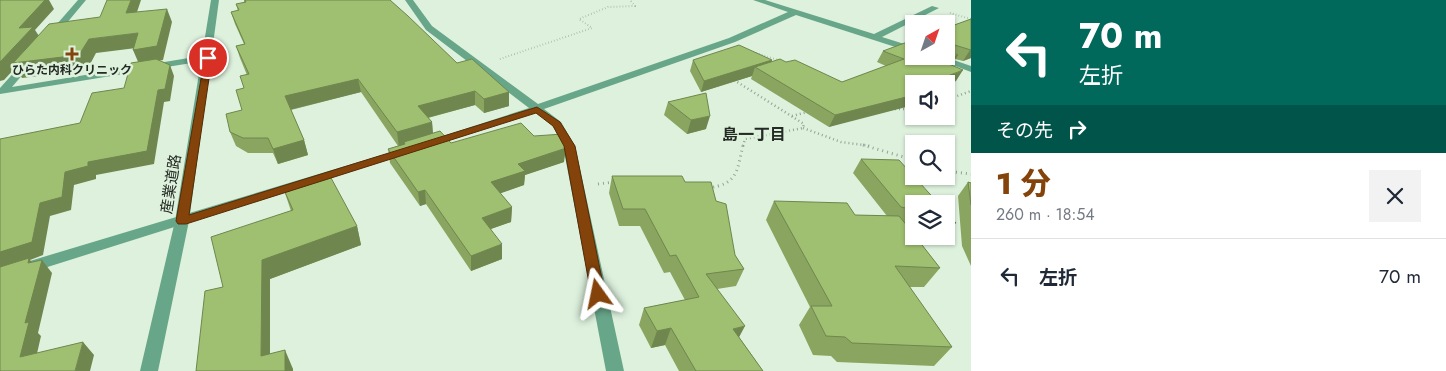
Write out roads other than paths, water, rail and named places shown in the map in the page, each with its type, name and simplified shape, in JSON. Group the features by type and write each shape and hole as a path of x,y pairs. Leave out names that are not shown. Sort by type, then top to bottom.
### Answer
{"street":[{"path":"48,40 82,0"},
{"name":"産業道路","path":"149,371 182,221 208,58 215,0"},
{"path":"409,0 429,28 557,124 564,133 569,146 615,371"},
{"path":"757,0 905,47"},
{"path":"876,37 935,8"},
{"path":"0,276 182,221 537,109 670,60 725,43 796,12"},
{"path":"2,92 35,54"},
{"path":"2,92 208,58"},
{"path":"955,64 971,69"}],"place":[{"name":"ひらた内科クリニック","path":"72,54"}],"district":[{"name":"島一丁目","path":"754,134"}]}
